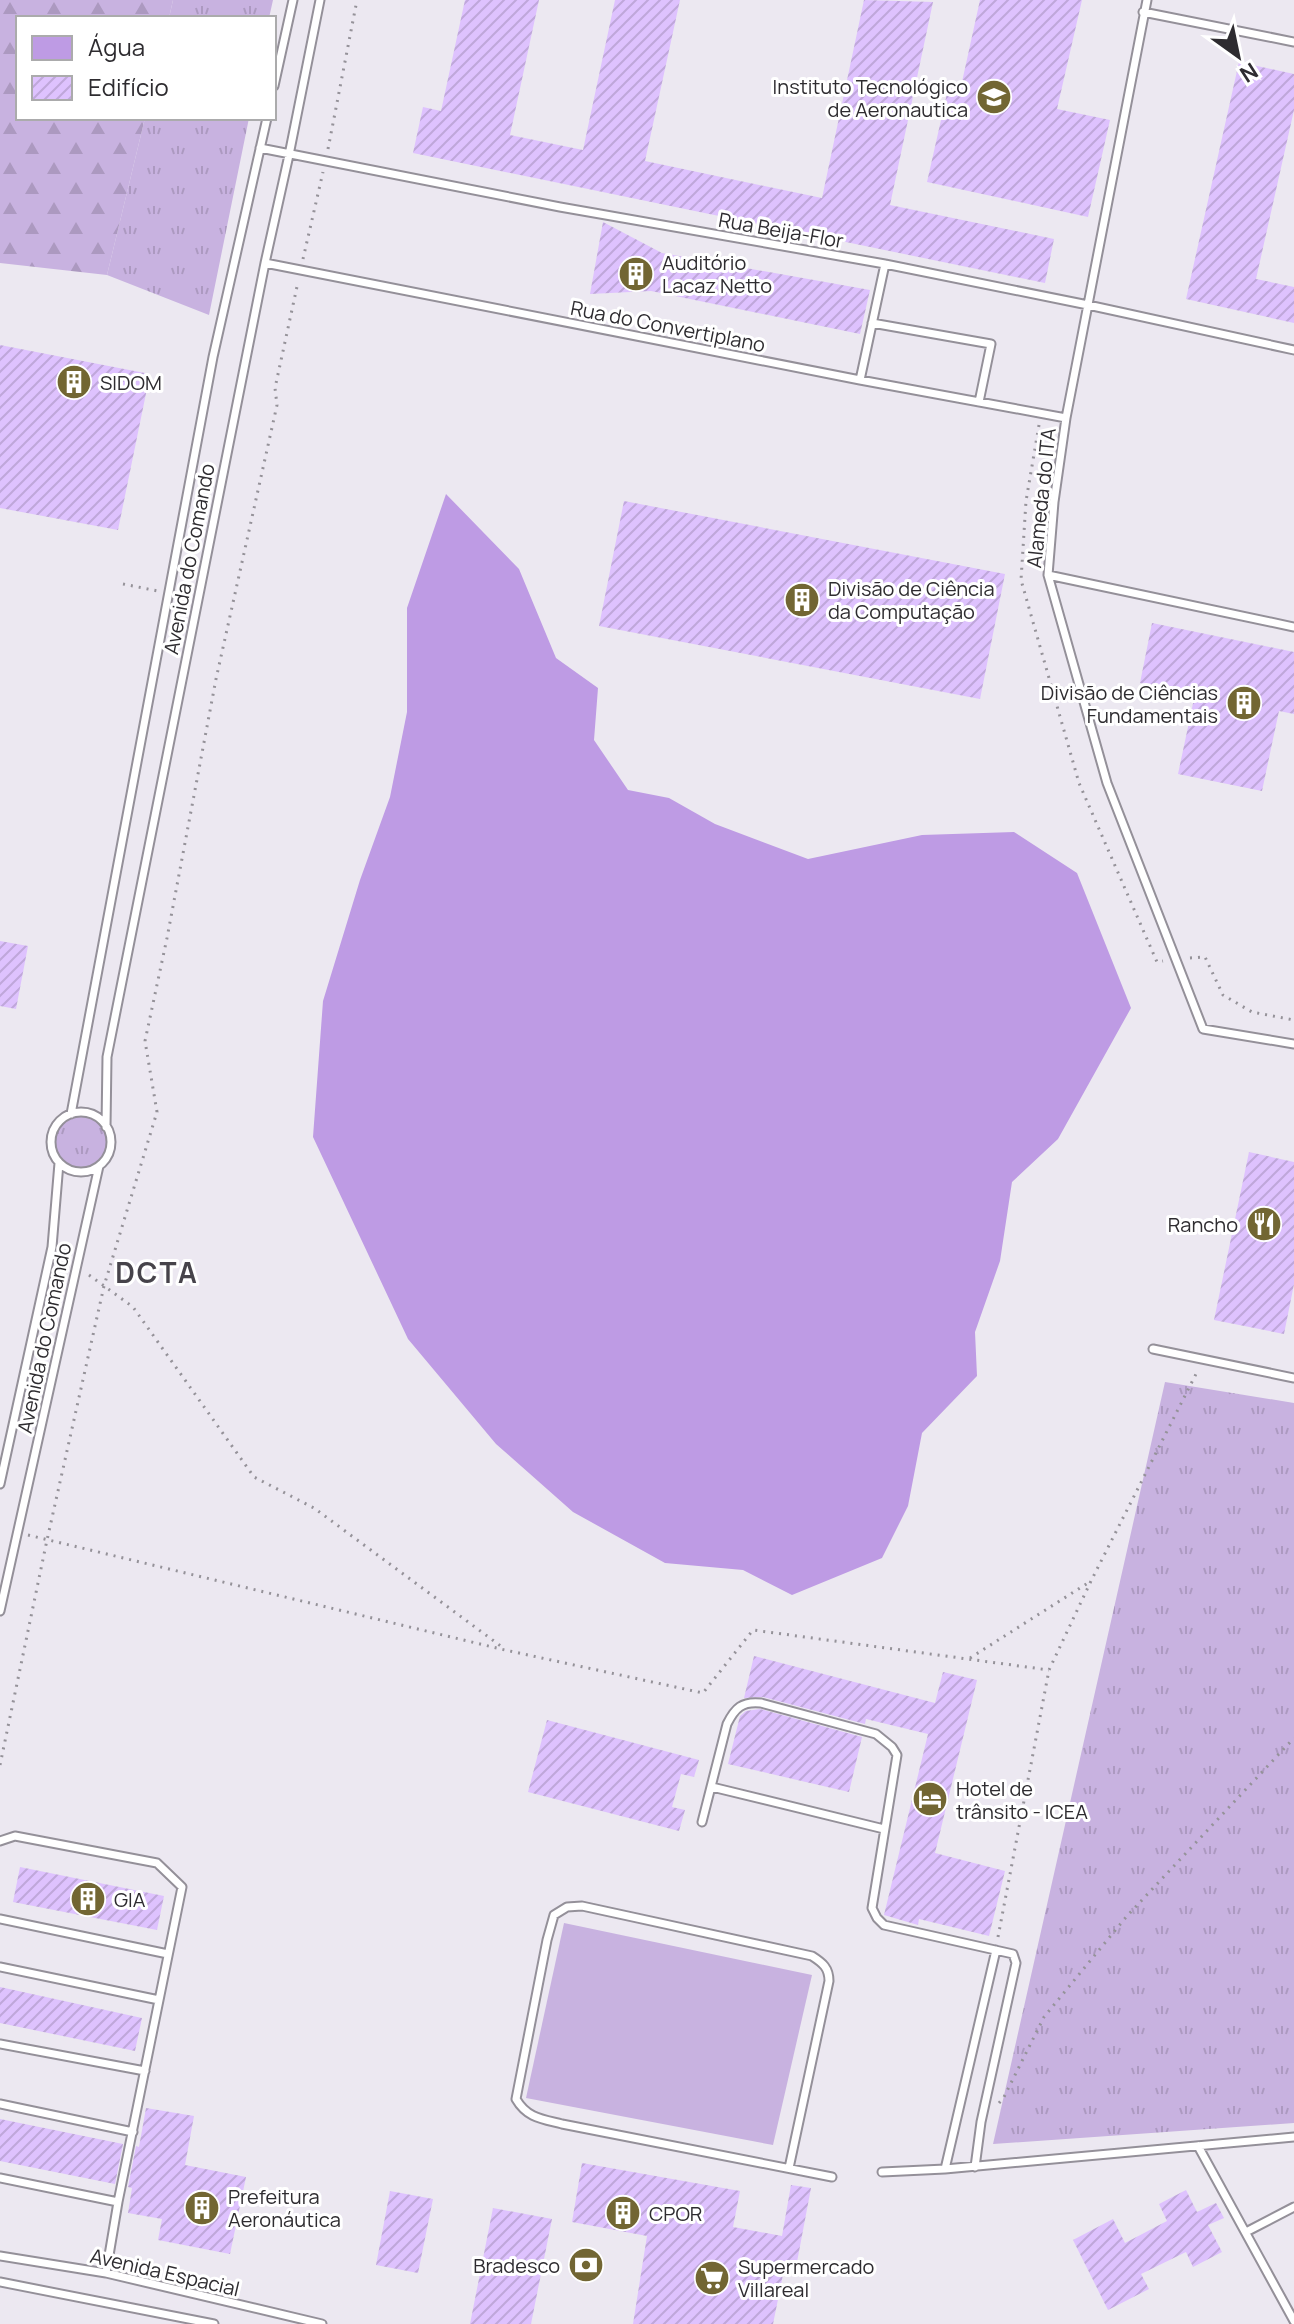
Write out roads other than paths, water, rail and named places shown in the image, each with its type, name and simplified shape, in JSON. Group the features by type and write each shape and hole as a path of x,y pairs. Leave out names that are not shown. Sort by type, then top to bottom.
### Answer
{"lane":[{"path":"276,77 293,0"},
{"name":"Avenida do Comando","path":"106,1127 107,1057 320,0"},
{"name":"Alameda do ITA","path":"1147,0 1066,418 1048,575 1107,783 1203,1029 1294,1044"},
{"path":"1143,12 1294,42"},
{"name":"Avenida do Comando","path":"71,1114 213,357 267,120"},
{"name":"Rua Beija-Flor","path":"260,148 560,207 885,264 1294,350"},
{"name":"Rua do Convertiplano","path":"265,263 1066,418"},
{"path":"860,380 885,264"},
{"path":"872,323 991,344 979,402"},
{"path":"1048,575 1294,627"},
{"path":"71,1114 91,1114 106,1127 111,1143 105,1160 99,1166 83,1172 66,1168 54,1156 51,1140 57,1124 71,1114"},
{"name":"Avenida do Comando","path":"0,1484 52,1247 59,1163"},
{"name":"Avenida do Comando","path":"0,1611 99,1166"},
{"path":"1153,1349 1294,1378"},
{"path":"702,1822 727,1724 733,1711 741,1704 761,1703 876,1734 892,1747 897,1755 872,1908 877,1918 884,1925 1013,1954 1016,1963 981,2122 975,2167"},
{"path":"712,1787 884,1829"},
{"path":"0,1841 15,1836 157,1863 182,1887 106,2273"},
{"path":"789,2168 829,1981 829,1971 821,1962 812,1956 582,1906 567,1907 554,1915 516,2099 522,2110 562,2124 832,2177"},
{"path":"0,1919 168,1954"},
{"path":"945,2169 996,1950"},
{"path":"0,1967 159,2000"},
{"path":"0,2044 145,2071"},
{"path":"0,2104 133,2132"},
{"path":"882,2172 975,2167 1294,2137"},
{"path":"1198,2146 1294,2321"},
{"path":"0,2178 118,2202"},
{"path":"1246,2232 1294,2207"},
{"name":"Avenida Espacial","path":"0,2256 106,2273 322,2324"},
{"name":"Avenida Espacial","path":"0,2282 214,2324"}],"water":[{"path":"446,494 519,569 556,658 598,688 594,740 628,790 669,798 715,824 808,859 922,835 1014,832 1077,873 1131,1008 1058,1139 1012,1182 1000,1261 975,1332 977,1376 922,1433 908,1506 882,1558 792,1595 743,1570 665,1563 573,1512 496,1444 408,1339 313,1137 323,1001 360,880 390,797 407,712 407,608"}],"place":[{"name":"Instituto Tecnológico de Aeronautica","path":"994,97"},
{"name":"Auditório Lacaz Netto","path":"636,274"},
{"name":"SIDOM","path":"74,382"},
{"name":"Divisão de Ciência da Computação","path":"802,600"},
{"name":"Divisão de Ciências Fundamentais","path":"1244,703"},
{"name":"Rancho","path":"1264,1224"},
{"name":"Hotel de trânsito - ICEA","path":"930,1799"},
{"name":"GIA","path":"88,1899"},
{"name":"Prefeitura Aeronáutica","path":"202,2208"},
{"name":"CPOR","path":"623,2213"},
{"name":"Bradesco","path":"586,2265"},
{"name":"Supermercado Villareal","path":"712,2278"}],"district":[{"name":"DCTA","path":"157,1272"}]}
